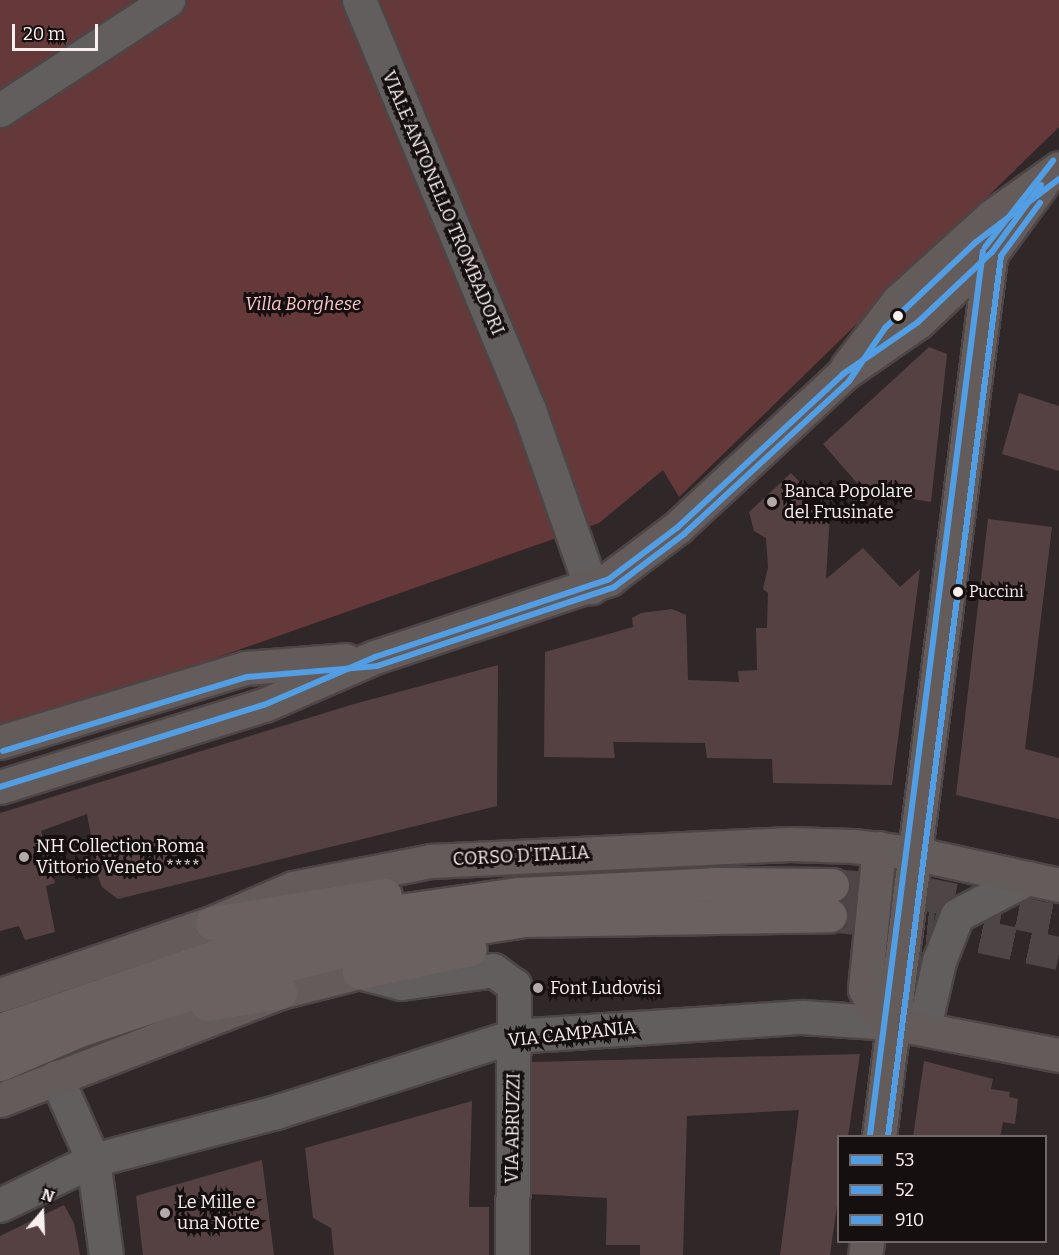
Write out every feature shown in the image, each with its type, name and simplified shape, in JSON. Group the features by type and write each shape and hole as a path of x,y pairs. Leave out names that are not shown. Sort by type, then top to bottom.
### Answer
{"main road":[{"path":"0,1064 237,977 366,945 523,920 633,916 831,900 714,884 519,894 457,891 357,897 212,922"},
{"path":"0,1030 274,939 370,917 519,894"},
{"path":"359,972 633,916"},
{"path":"123,1017 280,992"}],"street":[{"path":"0,110 168,0"},
{"name":"VIALE ANTONELLO TROMBADORI","path":"358,0 528,407 591,588"},
{"path":"843,374 893,306 992,216 1050,177"},
{"path":"0,788 264,705 375,657 591,588 649,552 843,374 909,331 992,252 1050,177"},
{"path":"879,1135 912,853 992,252 992,216"},
{"path":"0,742 245,668 375,657"},
{"name":"CORSO D'ITALIA","path":"0,995 212,922 293,888 431,861 790,844 879,848 1044,882"},
{"path":"879,848 865,988 876,1009 891,1023"},
{"path":"924,1026 939,961 957,915 1044,882"},
{"path":"0,1100 280,992 359,972"},
{"name":"VIA ABRUZZI","path":"359,972 401,983 497,972 516,989 512,1255"},
{"name":"VIA CAMPANIA","path":"0,1205 93,1160 276,1112 514,1036 802,1017 924,1026 1059,1055"},
{"path":"56,1077 93,1160 106,1255"}],"green space":[{"name":"Villa Borghese","path":"0,0 1059,0 1059,127 679,497 663,470 599,523 0,734"}],"building":[{"path":"929,347 947,354 931,502 876,493 856,482 823,444"},
{"path":"1019,393 1059,406 1059,471 1002,454"},
{"path":"791,473 830,513 826,579 863,548 900,587 920,569 892,785 773,783 772,759 707,758 705,743 613,742 615,758 544,757 545,652 633,627 632,618 641,613 672,609 686,615 688,680 739,682 738,671 757,670 756,628 767,628 768,593 763,589 768,567 766,538 754,531 749,512"},
{"path":"988,519 1052,527 1025,749 1059,758 1059,819 956,795"},
{"path":"498,665 497,806 118,899 102,887 87,814 41,831 55,883 46,886 55,932 25,940 19,926 0,931 0,813 354,704"},
{"path":"860,1054 848,1135 837,1135 837,1205 830,1255 780,1255 799,1110 687,1116 683,1255 640,1255 640,1245 606,1245 607,1198 531,1194 532,1062"},
{"path":"924,1061 993,1079 991,1089 1010,1092 1009,1097 1018,1099 1015,1124 1003,1122 1000,1135 913,1135"},
{"path":"472,1101 469,1207 489,1207 489,1255 334,1255 331,1228 313,1218 305,1148"},
{"path":"262,1160 274,1255 143,1255 136,1196"},
{"path":"64,1205 74,1223 80,1255 0,1255 0,1236"}],"tunnel":[{"path":"832,885 922,893 1059,921"},
{"path":"830,915 933,926 1059,953"}],"transit line":[{"name":"910","path":"985,247 1053,161"},
{"name":"52","path":"3,751 247,677 377,666 614,587 684,534 849,381 885,328 976,242 1059,179"},
{"name":"53","path":"0,787 264,705 375,657 609,579 678,527 843,374 918,322 992,252 1041,185"},
{"name":"52","path":"888,1135 1001,256 1040,203"},
{"name":"910","path":"870,1135 983,251"}],"place":[{"name":"Banca Popolare del Frusinate","path":"772,502"},
{"name":"Puccini","path":"958,592"},
{"name":"NH Collection Roma Vittorio Veneto ****","path":"24,857"},
{"name":"Font Ludovisi","path":"538,988"},
{"name":"Le Mille e una Notte","path":"165,1213"}]}
